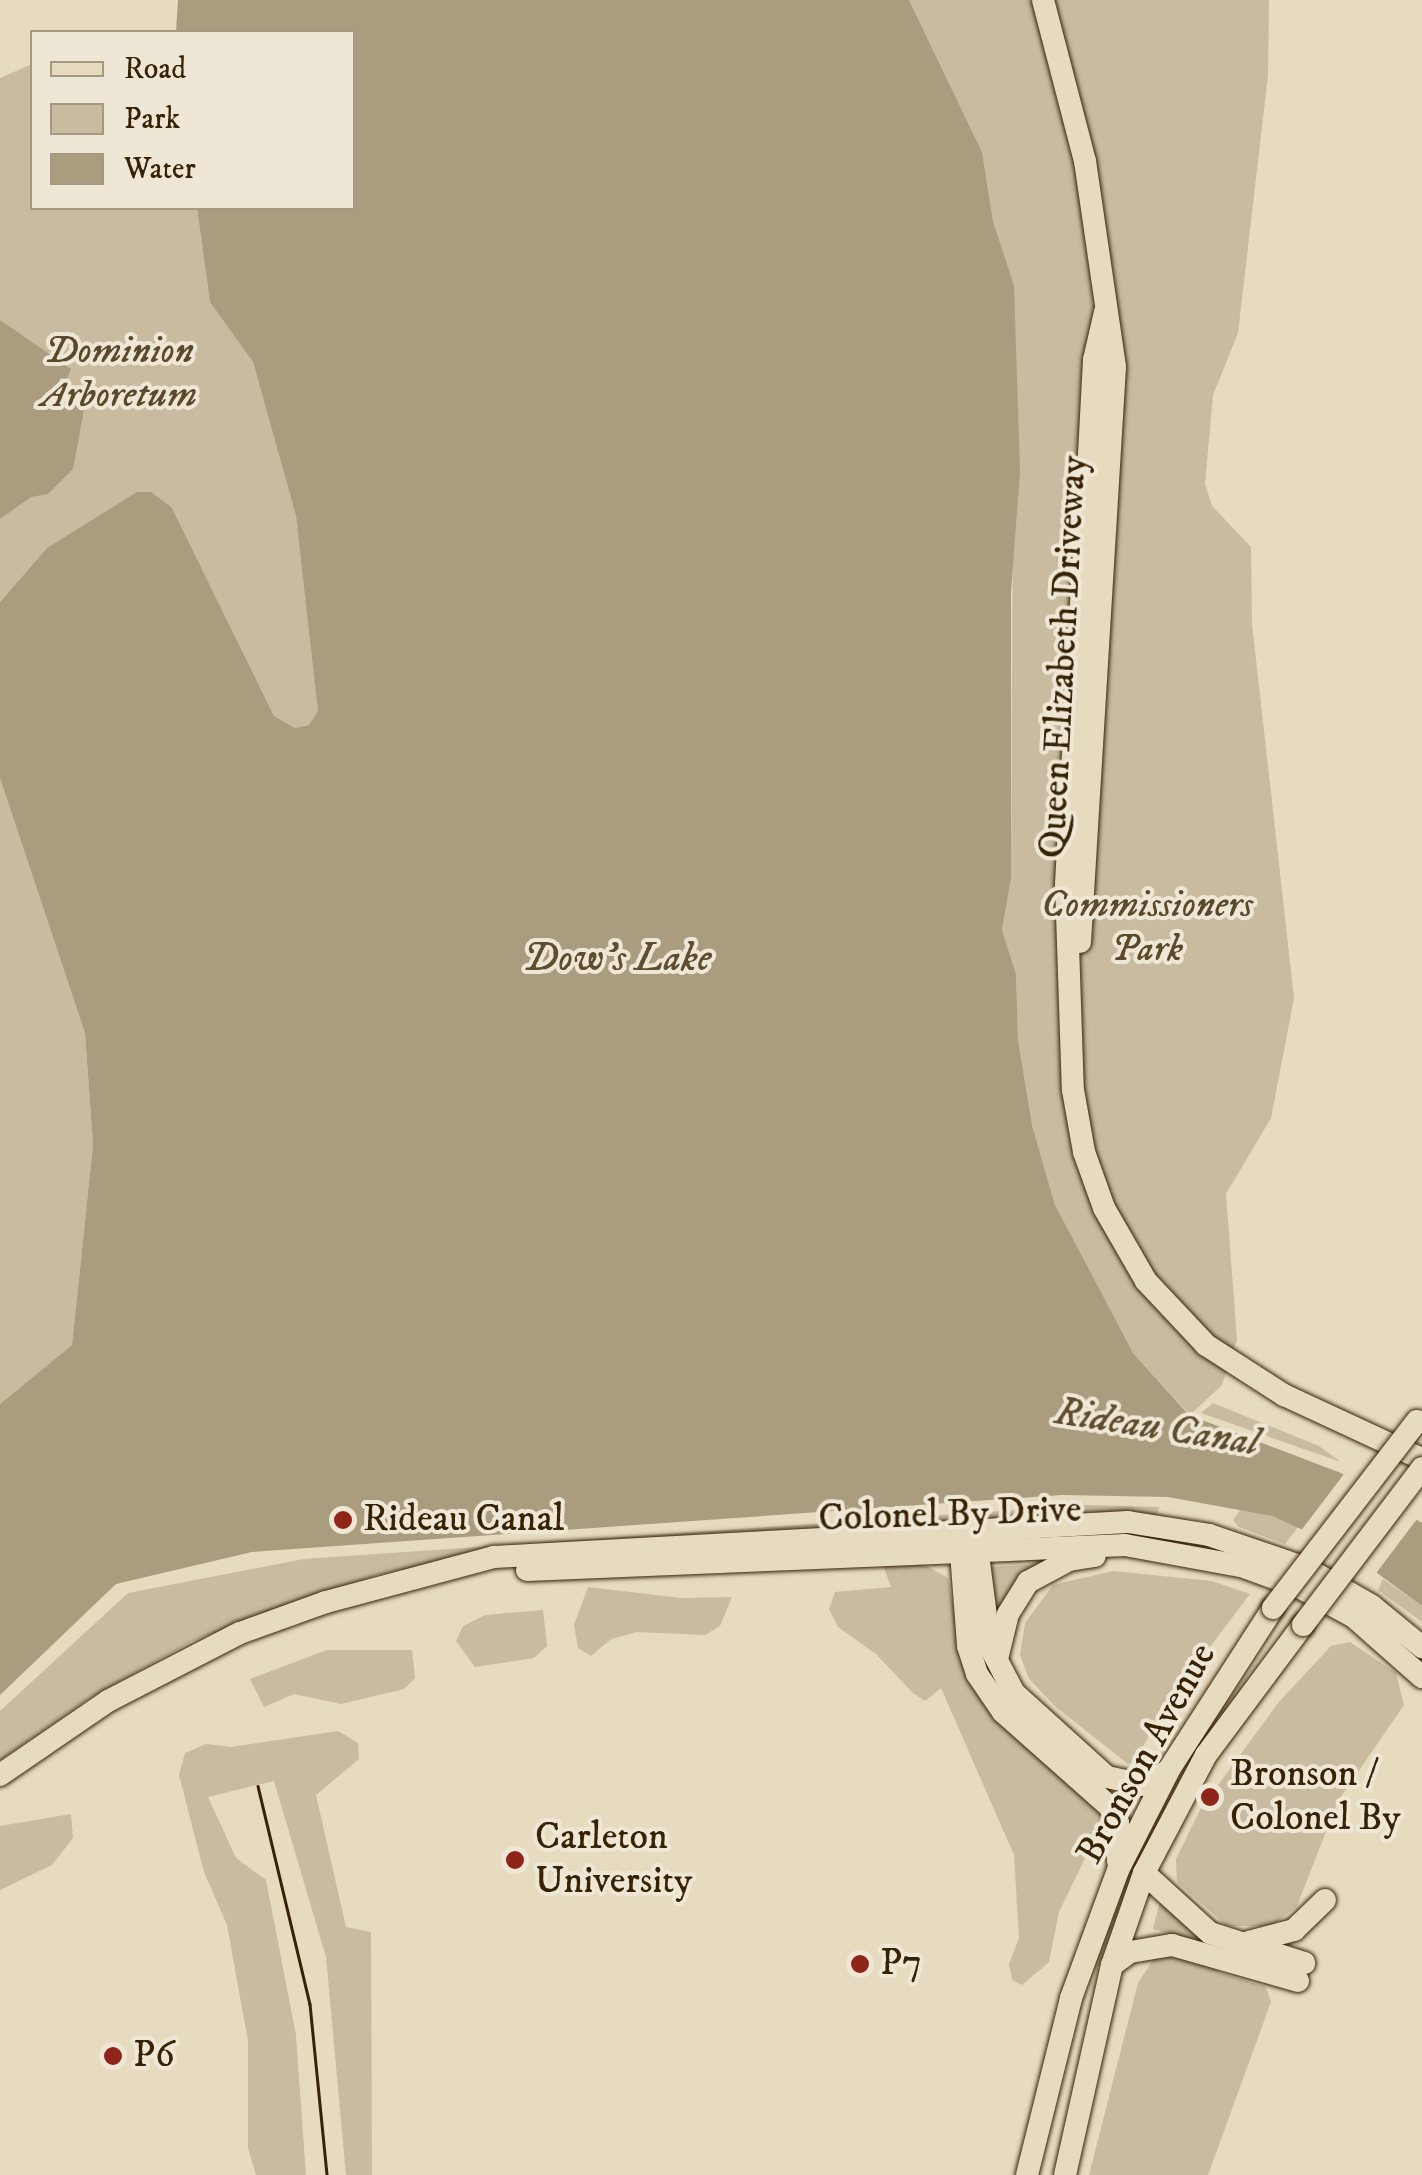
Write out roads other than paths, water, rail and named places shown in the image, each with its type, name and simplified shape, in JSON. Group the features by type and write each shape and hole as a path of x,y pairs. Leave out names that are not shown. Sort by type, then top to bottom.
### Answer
{"main road":[{"name":"Queen Elizabeth Driveway","path":"1043,0 1085,161 1105,312 1094,360 1071,716 1073,1090 1084,1152 1104,1208 1146,1281 1206,1345 1422,1471"},
{"name":"Bronson Avenue","path":"1027,2175 1071,1998 1118,1870 1170,1768 1273,1608 1419,1418"},
{"name":"Queen Elizabeth Driveway","path":"1377,1442 1422,1458"},
{"name":"Bronson Avenue","path":"1065,2175 1112,1966 1144,1874 1206,1755 1422,1471"},
{"name":"Colonel By Drive","path":"0,1775 78,1719 203,1650 326,1602 494,1557 971,1526 1128,1522 1209,1535 1333,1581 1422,1647"},
{"path":"971,1526 968,1646 984,1689 1109,1806 1120,1830 1118,1870"},
{"name":"Colonel By Drive","path":"446,1572 1102,1544 1241,1566 1299,1587 1354,1617 1422,1676"},
{"path":"996,1664 1008,1614 1038,1574 1069,1560 1154,1550"},
{"path":"970,1551 996,1664 1021,1701 1106,1777 1144,1785 1170,1768"},
{"path":"1112,1966 1130,1952 1172,1946 1301,1972 1210,1932 1144,1874"},
{"path":"1234,1942 1282,1937 1325,1900"}],"water":[{"name":"Dow's Lake","path":"178,0 909,0 982,152 993,221 1014,285 1020,472 1011,592 1011,879 1002,930 1016,974 1018,1040 1032,1125 1055,1205 1133,1353 1189,1415 1341,1473 1422,1523 1422,1606 1343,1548 1272,1516 1168,1497 1062,1495 252,1552 116,1584 0,1695 0,1404 72,1345 93,1145 85,1033 0,778 0,602 47,548 137,492 151,492 172,508 274,716 295,728 309,725 318,711 296,516 253,362 210,302 197,210 355,210 355,30 176,30"},
{"path":"0,320 71,369 66,381 85,404 73,469 48,494 31,497 0,519"}],"tram line":[{"path":"258,1786 310,2004 327,2175"}],"place":[{"name":"Rideau Canal","path":"343,1520"},
{"name":"Bronson / Colonel By","path":"1210,1797"},
{"name":"Carleton University","path":"515,1860"},
{"name":"P7","path":"860,1964"},
{"name":"P6","path":"113,2056"}],"park label":[{"name":"Dominion Arboretum","path":"119,374"},
{"name":"Commissioners Park","path":"1147,928"}]}
